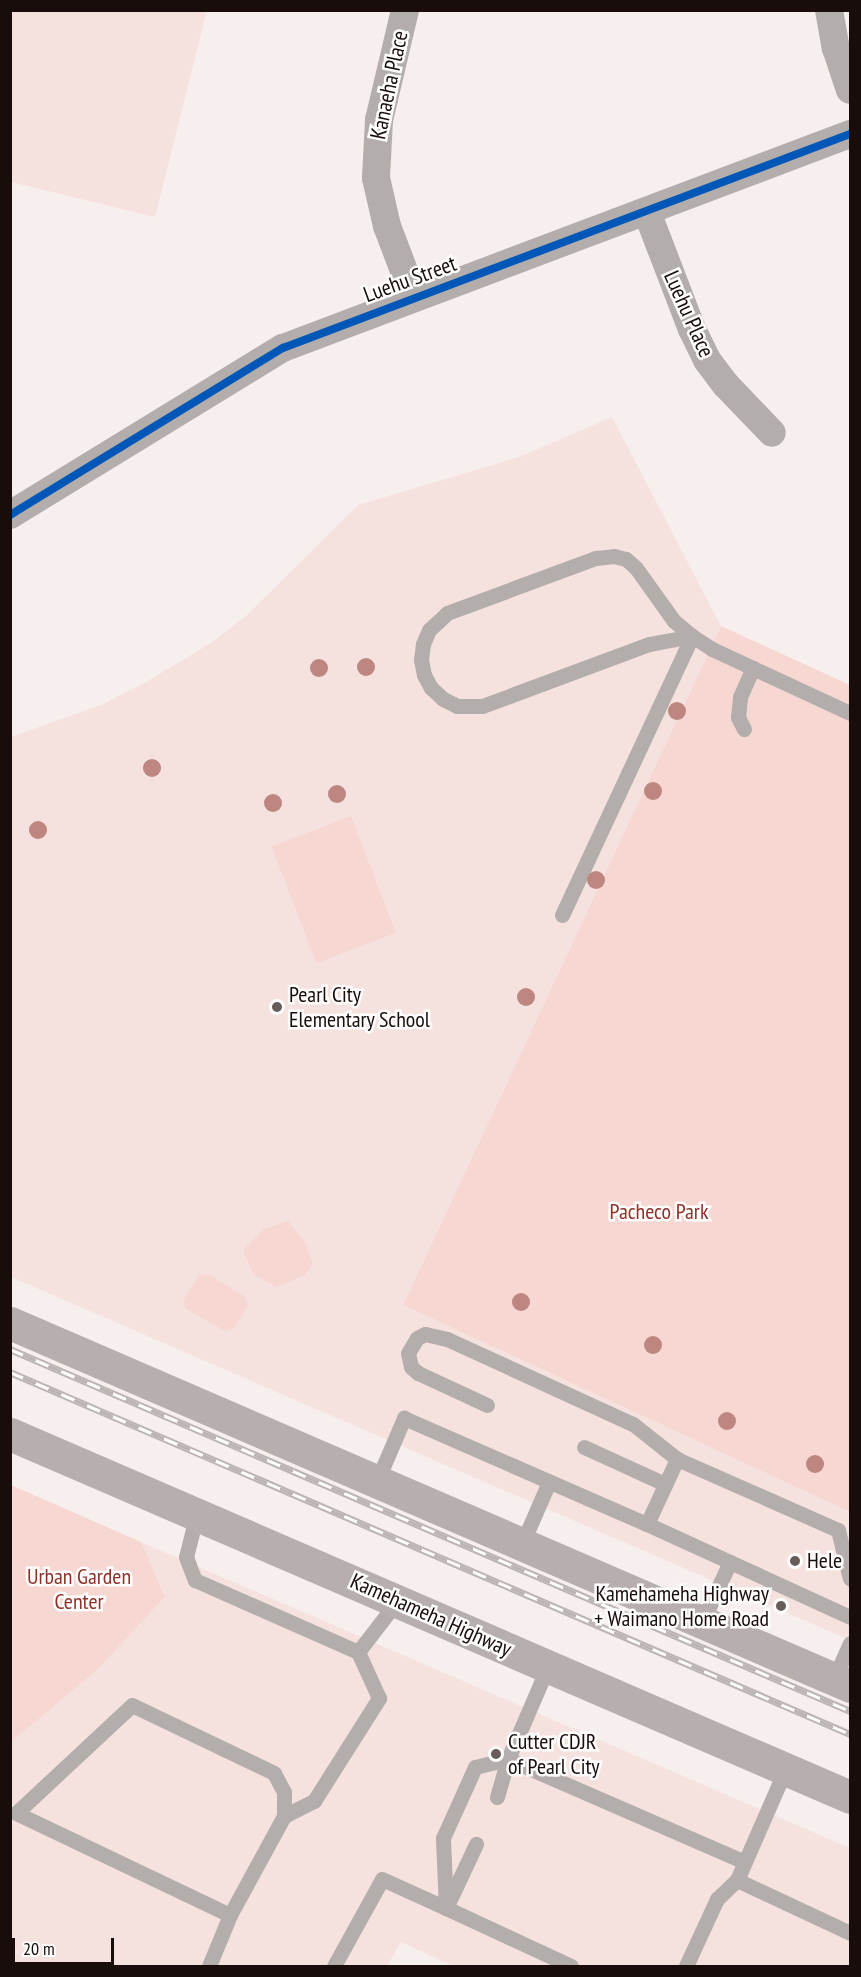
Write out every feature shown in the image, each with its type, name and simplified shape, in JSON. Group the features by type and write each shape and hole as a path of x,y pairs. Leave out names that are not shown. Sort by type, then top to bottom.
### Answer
{"main road":[{"path":"10,1323 842,1683"},
{"name":"Kamehameha Highway","path":"10,1434 850,1797"}],"street":[{"name":"Kanaeha Place","path":"405,10 379,120 376,178 387,226 414,297"},
{"path":"829,10 836,48 850,90"},
{"name":"Luehu Street","path":"10,515 260,360 307,337 647,212 850,134"},
{"name":"Luehu Place","path":"647,212 692,329 707,360 726,385 772,434"}],"lane":[{"path":"692,636 649,644 473,708 458,706 443,699 428,682 421,660 423,644 429,630 447,613 596,558 614,556 626,559 636,568 668,614 692,636 850,714"},
{"path":"562,915 692,636"},
{"path":"744,729 738,717 740,697 753,668"},
{"path":"487,1406 418,1373 411,1367 408,1353 417,1338 425,1334 447,1339 633,1424 677,1459 838,1530 850,1579"},
{"path":"377,1481 404,1418 730,1562 814,1596 850,1617"},
{"path":"584,1447 665,1484"},
{"path":"647,1524 677,1459"},
{"path":"522,1544 549,1482"},
{"path":"752,1491 754,1508"},
{"path":"197,1513 186,1557 195,1580 358,1652 379,1698 314,1801 284,1816"},
{"path":"800,1513 802,1530"},
{"path":"702,1622 730,1562"},
{"path":"358,1652 398,1600"},
{"path":"842,1683 850,1643"},
{"path":"497,1797 508,1759 548,1666"},
{"path":"210,1966 230,1915 284,1816 284,1792 274,1773 132,1705 16,1813 230,1915"},
{"path":"446,1908 443,1838 475,1767 508,1759 745,1862"},
{"path":"686,1966 717,1899 737,1880 786,1768"},
{"path":"446,1908 476,1844"},
{"path":"334,1966 382,1879 571,1966"},
{"path":"737,1880 850,1933"}],"shaded area":[{"path":"11,10 207,11 155,217 11,182"},
{"name":"Pearl City Elementary School","path":"612,417 721,626 403,1305 850,1512 850,1640 11,1277 11,737 101,705 146,682 211,643 247,615 358,505 519,457"},
{"path":"141,1542 850,1848 850,1966 453,1966 401,1942 387,1966 11,1966 10,1742 97,1670 165,1597"}],"green space":[{"name":"Pacheco Park","path":"721,626 850,685 850,1512 403,1305"},
{"path":"351,816 396,933 316,963 272,846"},
{"path":"288,1221 304,1241 313,1264 305,1275 276,1287 253,1274 243,1250 264,1229"},
{"path":"208,1274 245,1297 248,1306 233,1329 225,1331 186,1309 183,1301 199,1275"},
{"name":"Urban Garden Center","path":"11,1485 141,1542 165,1597 97,1670 11,1742"}],"railway":[{"path":"10,1349 850,1711"},
{"path":"10,1372 850,1734"}],"cycle path":[{"path":"10,515 283,348 850,134"}],"place":[{"name":"Pearl City Elementary School","path":"277,1007"},
{"name":"Hele","path":"795,1561"},
{"name":"Kamehameha Highway + Waimano Home Road","path":"781,1606"},
{"name":"Cutter CDJR of Pearl City","path":"496,1754"}]}
